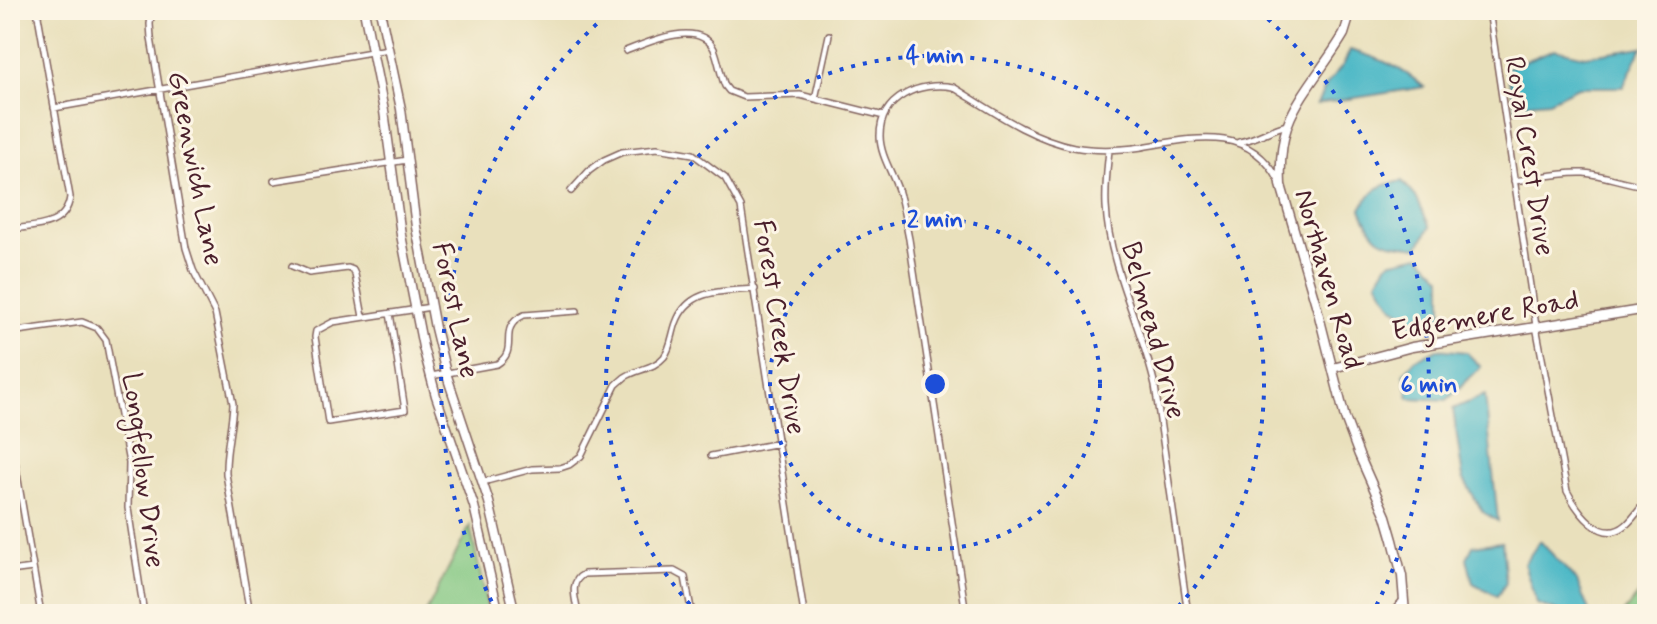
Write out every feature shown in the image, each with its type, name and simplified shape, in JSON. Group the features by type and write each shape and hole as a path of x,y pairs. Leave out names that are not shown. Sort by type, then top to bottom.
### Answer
{"main road":[{"name":"Forest Lane","path":"364,10 415,309 430,376 474,506 499,614"},
{"name":"Forest Lane","path":"380,10 401,109 416,227 431,307 446,373 489,502 515,614"},
{"name":"Northaven Road","path":"1346,10 1348,21 1344,34 1287,125 1281,157 1281,185 1352,439 1386,516 1402,576 1405,614"},
{"name":"Edgemere Road","path":"1333,368 1412,347 1647,309"},
{"path":"474,506 489,502"}],"street":[{"path":"10,229 56,221 69,205 69,189 37,10"},
{"name":"Greenwich Lane","path":"152,10 151,38 186,248 193,270 215,313 233,404 226,449 226,474 250,614"},
{"name":"Royal Crest Drive","path":"1489,10 1536,326 1567,491 1581,513 1603,531 1617,530 1626,525 1647,500"},
{"path":"626,51 658,38 696,35 711,45 725,86 736,96 800,95 884,116"},
{"path":"815,99 829,35"},
{"path":"54,108 388,49"},
{"path":"966,614 903,210 881,143 884,116 901,96 911,90 940,85 953,87 1028,132 1077,148 1109,150 1190,139 1238,142 1256,139 1287,125"},
{"path":"1238,142 1265,160 1281,185"},
{"name":"Forest Creek Drive","path":"571,191 604,160 622,152 657,148 693,154 725,178 741,207 804,614"},
{"name":"Belmead Drive","path":"1109,150 1106,205 1110,235 1155,386 1188,614"},
{"path":"274,181 408,160"},
{"path":"1514,181 1586,173 1630,185 1647,186"},
{"path":"292,266 309,273 353,270 363,317"},
{"path":"483,482 532,469 569,465 581,456 616,385 665,356 685,305 703,294 755,289"},
{"path":"390,313 405,410 328,422 316,331 329,323 363,317 415,309 431,307"},
{"path":"430,376 497,364 504,360 509,327 524,315 577,311"},
{"name":"Longfellow Drive","path":"10,332 82,322 97,328 106,340 130,471 128,508 144,614"},
{"path":"10,433 12,464 41,614"},
{"path":"711,456 779,443"},
{"path":"10,571 33,568"},
{"path":"578,614 574,582 577,577 584,574 674,571 685,577 692,614"},
{"path":"1391,614 1405,596"}],"green space":[{"path":"470,526 489,614 425,614"},
{"path":"1647,585 1647,614 1622,614"}],"water":[{"path":"1642,47 1623,87 1578,87 1549,101 1527,103 1516,110 1506,68 1555,49 1585,56"},
{"path":"1350,50 1389,64 1424,87 1317,104"},
{"path":"1402,181 1416,197 1430,227 1418,247 1388,242 1376,236 1361,209 1377,189"},
{"path":"1420,255 1442,277 1442,315 1429,324 1409,326 1407,315 1393,307 1377,281 1389,262"},
{"path":"1437,349 1466,352 1481,367 1447,400 1409,398 1404,373 1415,360"},
{"path":"1485,395 1498,521 1483,512 1463,478 1453,409"},
{"path":"1540,541 1577,581 1590,614 1565,614 1537,604 1524,564"},
{"path":"1502,542 1506,583 1497,596 1473,583 1467,558 1473,546"}]}
